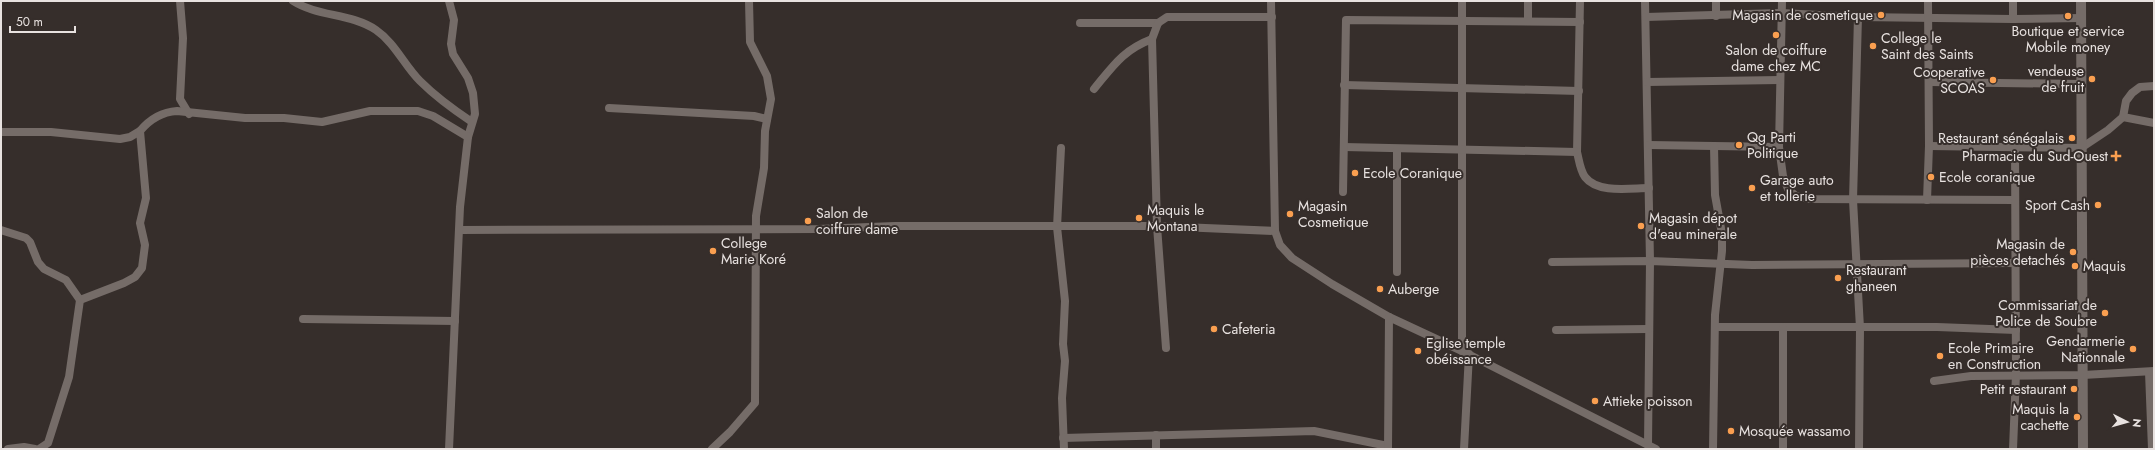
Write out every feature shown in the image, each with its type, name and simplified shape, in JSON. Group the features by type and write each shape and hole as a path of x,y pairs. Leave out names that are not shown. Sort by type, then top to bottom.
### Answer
{"street":[{"path":"180,1 183,38 180,99 181,104 189,114"},
{"path":"293,1 317,11 357,20 376,30 390,42 420,80 451,108 472,122"},
{"path":"449,1 454,20 451,44 453,54 468,78 473,93 475,114 468,137 460,207 449,449"},
{"path":"712,449 730,432 755,403 756,228 771,88 767,76 750,42 749,1"},
{"path":"1271,1 1275,230 1280,245 1292,258 1332,284 1389,317 1465,352 1656,449"},
{"path":"1462,1 1461,151 1465,352 1464,449"},
{"path":"1528,1 1528,21"},
{"path":"1580,1 1577,152 1586,177 1595,184 1607,188 1649,188"},
{"path":"1645,1 1649,145 1650,261 1648,329 1648,445"},
{"path":"1716,1 1716,16"},
{"path":"1782,1 1779,147 1783,176 1788,190 1796,196 1809,199 2014,200"},
{"path":"1927,200 1929,146 1928,1"},
{"path":"2013,1 2013,19"},
{"path":"2081,1 2083,449"},
{"path":"1646,17 1781,13 1858,17 2013,19 2081,18"},
{"path":"1080,23 1158,22 1167,17 1272,17"},
{"path":"1858,17 1853,200 1858,264 1860,328 1859,449"},
{"path":"1343,192 1346,20 1580,22"},
{"path":"1158,22 1152,39 1156,226 1166,348"},
{"path":"1094,89 1125,52 1136,45 1152,39"},
{"path":"1647,82 1780,80"},
{"path":"1929,82 2081,84"},
{"path":"1344,85 1579,91"},
{"path":"1929,146 2082,148 2123,117 2126,101 2132,93 2140,87 2154,86"},
{"path":"609,108 754,116 767,119"},
{"path":"1,132 51,132 120,139 130,137 140,131 149,121 166,112 245,118 284,118 322,122 370,111 418,111 433,116 468,137"},
{"path":"2123,117 2154,123"},
{"path":"80,300 124,282 135,276 142,268 145,245 140,223 146,198 140,131"},
{"path":"1649,145 1779,147"},
{"path":"1712,449 1715,327 1722,234 1715,195 1714,146"},
{"path":"2013,449 2016,374 2014,200 2015,147"},
{"path":"1061,148 1057,227 1065,301 1063,326 1065,361 1062,398 1064,449"},
{"path":"1344,148 1577,152"},
{"path":"1397,149 1397,272"},
{"path":"460,230 818,229 895,226 1156,226 1275,230"},
{"path":"1,230 26,238 30,242 38,262 44,269 66,280 80,300 69,376 48,443 38,449"},
{"path":"1552,262 1650,261 1720,264 2015,263"},
{"path":"1063,438 1314,431 1388,447 1389,317"},
{"path":"303,319 456,321"},
{"path":"1715,327 1937,327 2016,330"},
{"path":"1783,327 1783,449"},
{"path":"1556,330 1648,329"},
{"path":"1934,380 1971,376 2016,374 2083,375 2151,371 2153,443"},
{"path":"1156,435 1156,449"},
{"path":"8,449 24,447 35,449"}],"place":[{"name":"Magasin de cosmetique","path":"1881,15"},
{"name":"Boutique et service Mobile money","path":"2068,16"},
{"name":"Salon de coiffure dame chez MC","path":"1776,35"},
{"name":"College le Saint des Saints","path":"1873,46"},
{"name":"vendeuse de fruit","path":"2092,79"},
{"name":"Cooperative SCOAS","path":"1993,80"},
{"name":"Restaurant sénégalais","path":"2072,138"},
{"name":"Qg Parti Politique","path":"1739,145"},
{"name":"Pharmacie du Sud-Ouest","path":"2116,156"},
{"name":"Ecole Coranique","path":"1355,173"},
{"name":"Ecole coranique","path":"1931,177"},
{"name":"Garage auto et tollerie","path":"1752,188"},
{"name":"Sport Cash","path":"2098,205"},
{"name":"Magasin Cosmetique","path":"1290,214"},
{"name":"Maquis le Montana","path":"1139,218"},
{"name":"Salon de coiffure dame","path":"808,221"},
{"name":"Magasin dépot d'eau minerale","path":"1641,226"},
{"name":"College Marie Koré","path":"713,251"},
{"name":"Magasin de pièces detachés","path":"2073,252"},
{"name":"Maquis","path":"2075,266"},
{"name":"Restaurant ghaneen","path":"1838,278"},
{"name":"Auberge","path":"1380,289"},
{"name":"Commissariat de Police de Soubre","path":"2105,313"},
{"name":"Cafeteria","path":"1214,329"},
{"name":"Gendarmerie Nationnale","path":"2133,349"},
{"name":"Eglise temple obéissance","path":"1418,351"},
{"name":"Ecole Primaire en Construction","path":"1940,356"},
{"name":"Petit restaurant","path":"2074,389"},
{"name":"Attieke poisson","path":"1595,401"},
{"name":"Maquis la cachette","path":"2077,417"},
{"name":"Mosquée wassamo","path":"1731,431"}]}
